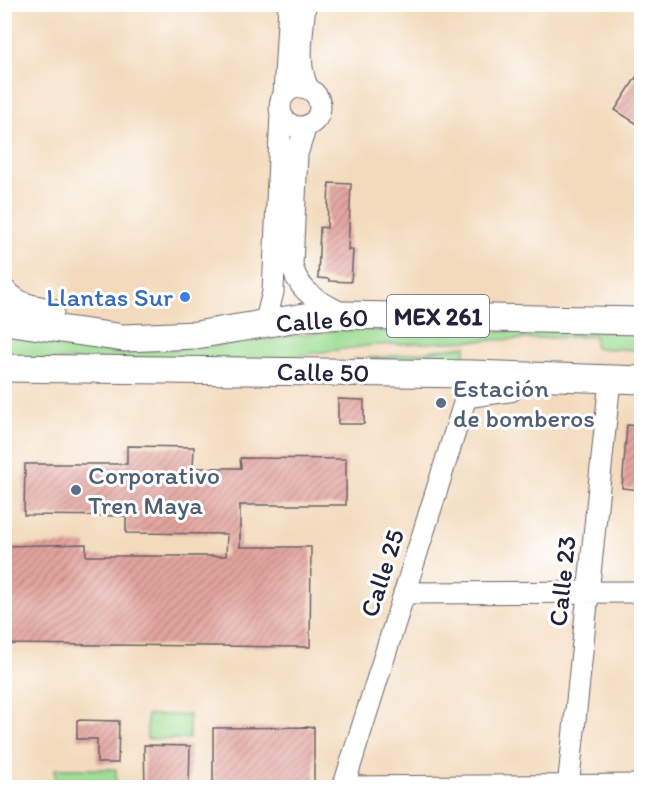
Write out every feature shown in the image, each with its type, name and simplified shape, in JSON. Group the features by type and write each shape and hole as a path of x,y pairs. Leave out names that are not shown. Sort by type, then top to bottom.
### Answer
{"main road":[{"path":"4,293 24,307 116,326 142,328 190,326 229,330"},
{"path":"612,320 642,310"},
{"name":"Calle 60","path":"4,321 124,338 196,335 304,317 345,315 642,321"},
{"name":"Calle 50","path":"4,368 470,384 569,379 642,380"}],"street":[{"path":"265,324 273,292 289,4"},
{"path":"305,4 303,77 308,88 316,94 320,112 312,123 306,126 294,126 284,119 282,104 295,87 308,88"},
{"path":"306,126 297,154 292,266 298,281 310,293 345,315"},
{"name":"Calle 23","path":"568,787 610,380"},
{"name":"Calle 25","path":"343,788 470,384"},
{"path":"404,593 642,592"},
{"path":"343,788 642,785"}],"green space":[{"path":"5,330 112,352 206,347 339,330 642,332 641,350 595,348 595,336 373,345 264,360 5,360"},
{"path":"466,346 464,361 353,359 385,357"},
{"path":"147,715 189,715 189,739 147,739"},
{"path":"55,769 116,769 116,787 55,787"}],"building":[{"path":"642,68 642,127 615,110"},
{"path":"329,183 351,184 348,250 353,250 351,282 318,278 320,227 327,228"},
{"path":"338,399 364,400 364,424 338,424"},
{"path":"627,425 642,426 642,490 622,488"},
{"path":"127,446 194,447 193,468 241,468 240,458 346,459 346,505 240,505 240,547 311,547 310,647 4,644 4,546 86,544 86,556 226,556 227,534 126,533 126,516 24,515 25,464 127,464"},
{"path":"77,720 119,721 118,763 97,763 97,739 77,739"},
{"path":"314,727 314,788 213,788 213,728"},
{"path":"144,745 190,746 189,788 145,788"}],"place":[{"name":"Llantas Sur","path":"185,297"},
{"name":"Estación de bomberos","path":"441,403"},
{"name":"Corporativo Tren Maya","path":"76,490"}]}
